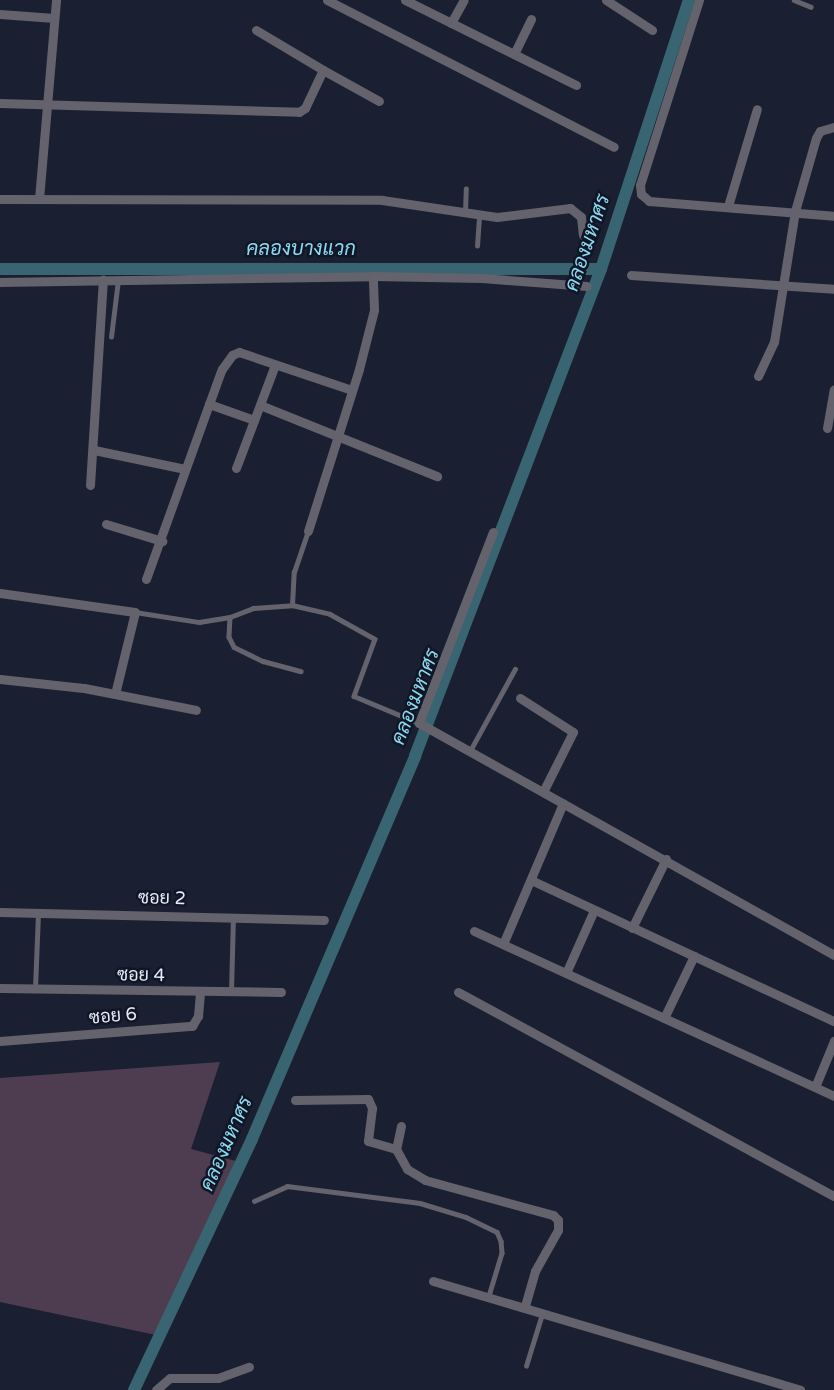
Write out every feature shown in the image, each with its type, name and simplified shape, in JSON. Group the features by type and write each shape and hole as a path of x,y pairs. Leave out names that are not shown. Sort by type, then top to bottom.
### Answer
{"street":[{"path":"39,199 56,0"},
{"path":"327,0 614,147"},
{"path":"405,0 576,85"},
{"path":"451,23 464,0"},
{"path":"606,0 652,30"},
{"path":"699,0 640,185 649,201 795,211 834,216"},
{"path":"0,14 54,18"},
{"path":"514,54 531,19"},
{"path":"256,30 379,101"},
{"path":"0,103 299,112 323,70"},
{"path":"728,206 757,109"},
{"path":"758,376 774,342 795,211 816,138 820,131 834,127"},
{"path":"0,199 382,200 479,215 570,208 581,217 583,235"},
{"path":"631,275 785,283 834,289"},
{"path":"308,531 339,440 374,310 373,276"},
{"path":"0,282 118,278 373,276 482,278 587,286"},
{"path":"90,485 103,279"},
{"path":"146,579 162,541 209,404 232,355 247,353 275,365 352,390"},
{"path":"236,468 275,365"},
{"path":"827,428 834,390"},
{"path":"209,404 254,420"},
{"path":"260,405 339,440 437,476"},
{"path":"94,450 185,469"},
{"path":"106,524 162,541"},
{"path":"493,532 422,723 834,955"},
{"path":"0,593 135,612 115,694"},
{"path":"0,679 115,694 196,710"},
{"path":"520,698 573,732 543,790"},
{"path":"503,944 563,803"},
{"path":"632,928 666,859"},
{"path":"531,880 834,1021"},
{"path":"566,973 594,910"},
{"name":"ซอย 2","path":"0,912 324,920"},
{"path":"474,931 834,1096"},
{"path":"664,1018 694,956"},
{"name":"ซอย 4","path":"0,988 281,992"},
{"name":"ซอย 6","path":"0,1041 192,1026 198,1016 200,992"},
{"path":"458,992 834,1196"},
{"path":"815,1087 834,1041"},
{"path":"295,1100 369,1099 372,1108 368,1141 396,1149"},
{"path":"401,1126 396,1149 399,1162 425,1180 553,1215 558,1220 558,1230 535,1271 525,1306"},
{"path":"433,1281 525,1306 800,1390"},
{"path":"156,1390 170,1378 218,1378 249,1367"}],"lane":[{"path":"794,0 811,7"},
{"path":"465,212 466,189"},
{"path":"477,246 479,215"},
{"path":"111,337 118,278"},
{"path":"292,605 294,572 308,531"},
{"path":"135,612 189,621 230,617 253,608 292,605 321,611 370,633 375,639 354,696 422,723"},
{"path":"230,617 229,637 234,647 263,661 302,671"},
{"path":"471,749 514,669"},
{"path":"35,988 38,913"},
{"path":"231,992 233,917"},
{"path":"254,1201 288,1186 420,1203 466,1217 497,1232 501,1241 502,1253 489,1296"},
{"path":"526,1366 543,1312"}],"shaded area":[{"path":"220,1062 191,1149 236,1161 156,1335 0,1302 0,1078"}],"waterway":[{"name":"คลองมหาศร","path":"134,1390 252,1139 415,756 601,269 689,0"},
{"name":"คลองบางแวก","path":"0,269 601,269"}]}
